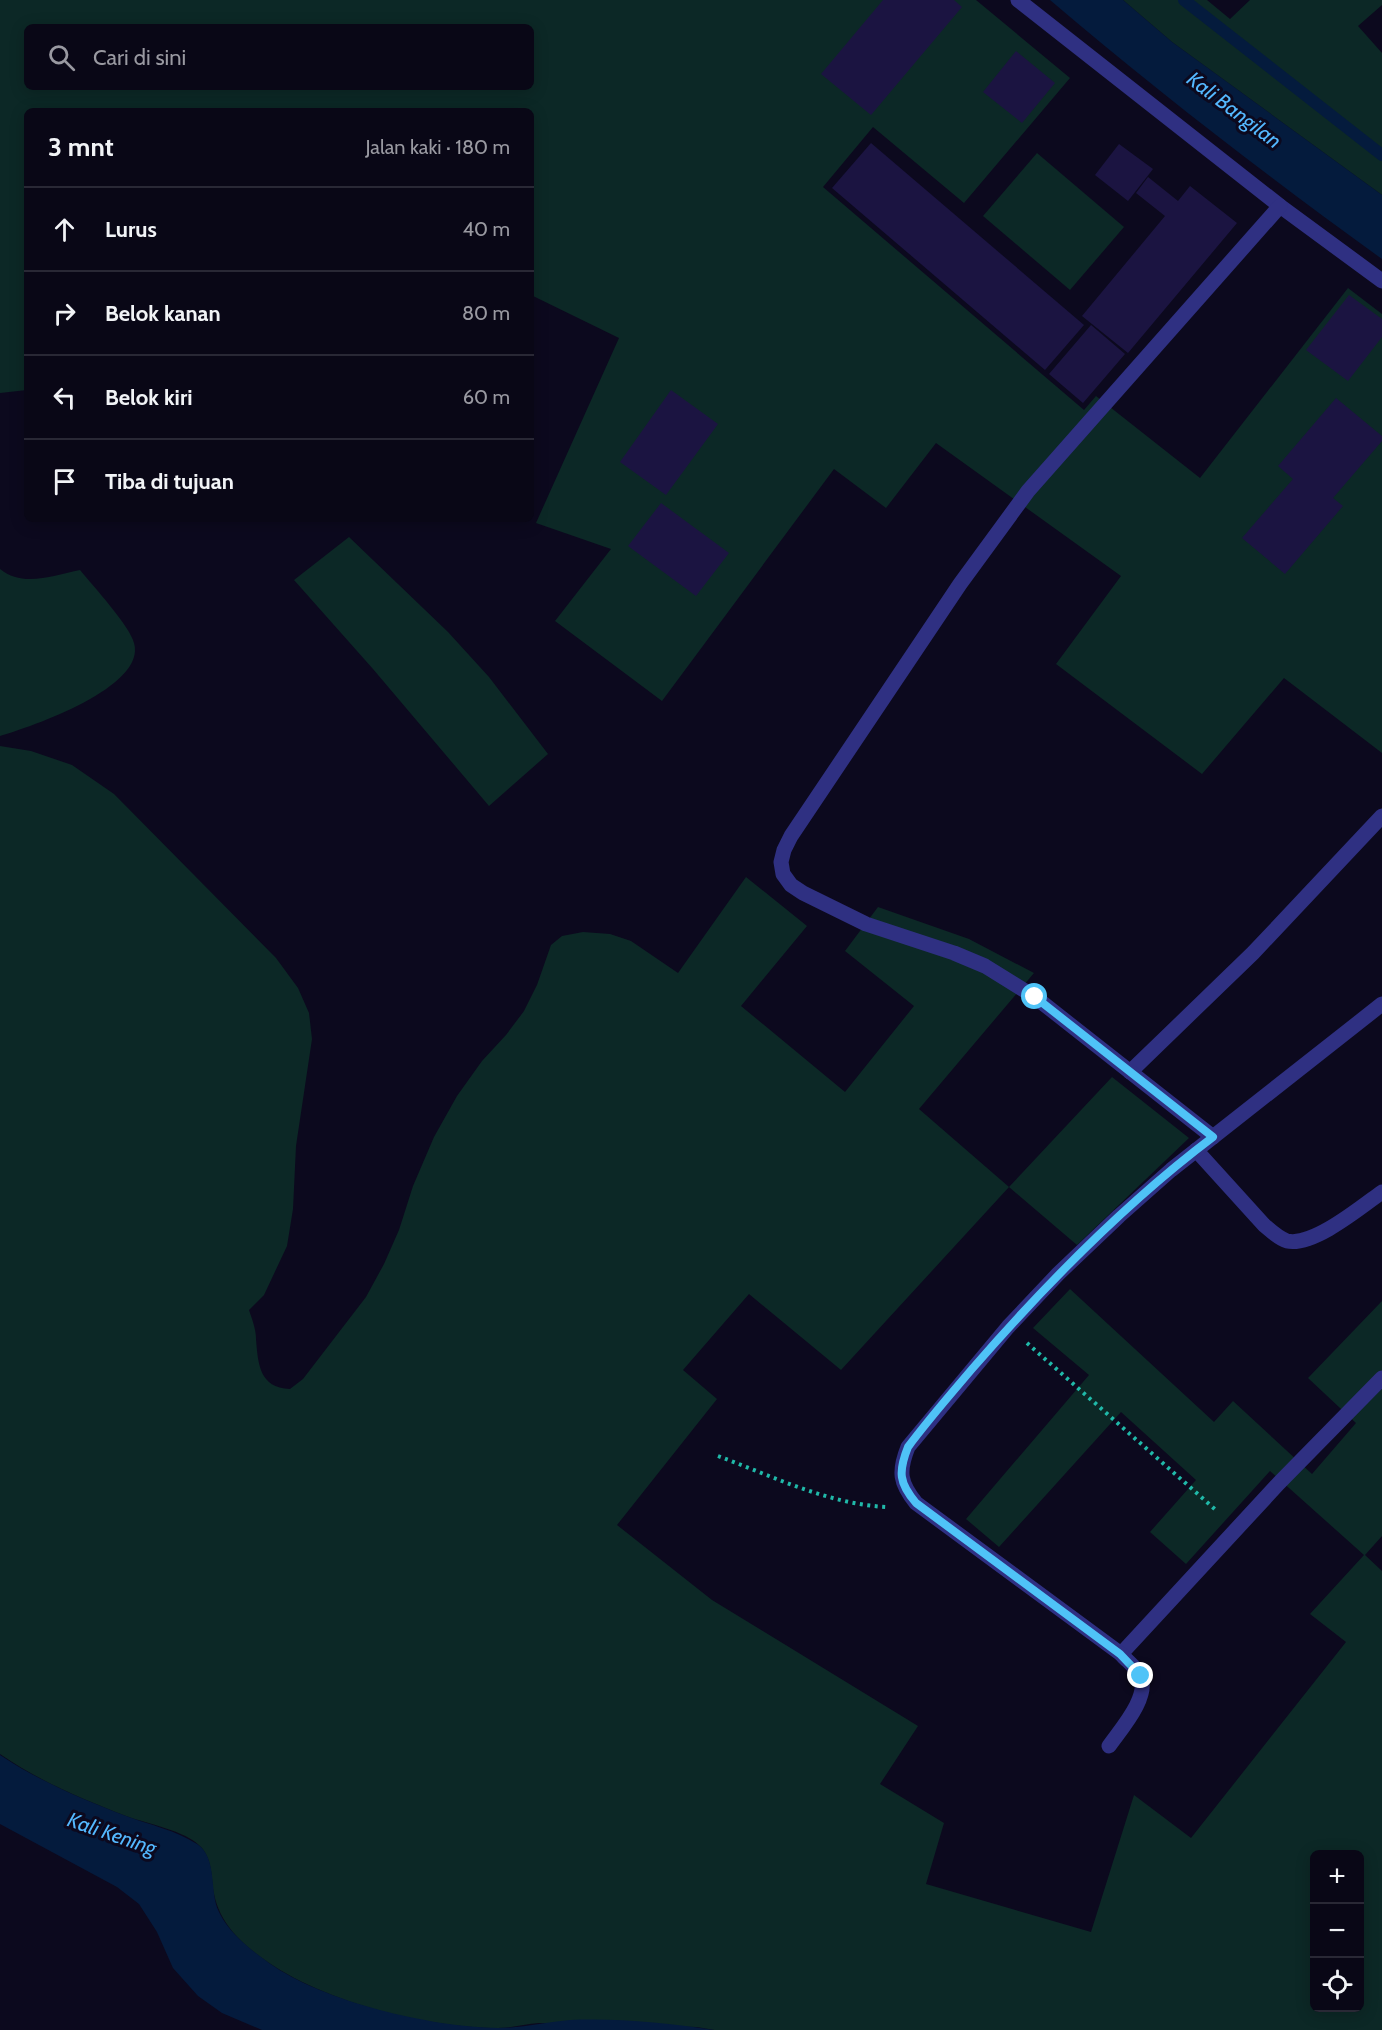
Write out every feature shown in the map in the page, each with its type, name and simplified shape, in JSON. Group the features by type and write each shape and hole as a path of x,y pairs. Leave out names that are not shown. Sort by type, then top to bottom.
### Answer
{"street":[{"path":"1018,0 1280,206 1382,281"},
{"path":"1213,1137 1035,997 985,966 954,953 866,924 803,893 791,885 783,874 781,862 791,836 960,584 1010,514 1280,206"},
{"path":"1130,1072 1253,953 1382,816"},
{"path":"1109,1746 1140,1699 1141,1676 1120,1654 916,1503 905,1489 901,1475 902,1461 908,1447 1008,1327 1058,1274 1171,1170 1382,1004"},
{"path":"1196,1150 1264,1225 1276,1236 1288,1241 1300,1241 1324,1231 1382,1192"},
{"path":"1120,1654 1382,1378"}],"path":[{"path":"1008,1327 1238,1528"},
{"path":"718,1456 837,1499 867,1506 889,1507 916,1503"}],"green space":[{"path":"0,0 976,0 1070,78 964,203 873,127 823,187 1084,410 1096,396 1200,478 1348,288 1382,314 1382,753 1284,678 1202,774 1056,664 1121,576 936,443 886,508 834,469 662,701 555,621 611,549 536,523 619,338 534,296 534,108 24,108 24,390 0,393"},
{"path":"1123,0 1207,0 1230,19 1250,0 1382,0 1382,5 1358,26 1382,53 1382,195 1172,42"},
{"path":"1037,153 1124,227 1070,290 983,216"},
{"path":"349,537 448,632 489,677 548,754 489,806 294,580"},
{"path":"0,569 9,575 29,579 80,570 119,617 134,643 133,659 123,675 105,689 84,703 36,724 0,736"},
{"path":"0,746 31,751 72,765 114,794 276,958 298,988 309,1013 312,1039 296,1146 293,1209 287,1246 264,1295 249,1310 255,1328 262,1373 272,1384 280,1388 290,1389 303,1379 366,1297 399,1230 413,1186 434,1137 457,1096 482,1061 524,1011 537,985 551,945 562,936 583,932 610,934 631,941 678,973 746,877 807,926 741,1006 845,1092 914,1006 845,951 878,907 969,939 1034,973 919,1109 1009,1187 841,1370 749,1294 683,1370 717,1399 617,1525 712,1600 918,1726 880,1784 944,1823 926,1884 1091,1932 1134,1795 1191,1838 1346,1642 1310,1614 1364,1555 1270,1471 1186,1564 1150,1532 1196,1480 1121,1412 999,1547 966,1519 1089,1375 1033,1328 1070,1289 1214,1422 1233,1401 1312,1474 1356,1423 1308,1378 1382,1301 1382,1536 1365,1555 1382,1571 1382,2030 714,2030 697,2027 545,2023 498,2028 430,2022 355,2003 285,1973 256,1953 229,1927 215,1899 208,1858 194,1841 176,1832 126,1816 77,1796 30,1773 0,1754"},
{"path":"1112,1077 1189,1138 1077,1245 1009,1187"}],"water":[{"name":"Kali Bangilan","path":"1050,0 1123,0 1172,42 1382,195 1382,259 1213,133"},
{"name":"Kali Kening","path":"0,1755 77,1796 171,1831 197,1844 204,1850 211,1866 216,1904 228,1927 248,1947 269,1963 292,1977 319,1989 379,2010 471,2027 507,2028 570,2020 624,2020 714,2030 262,2030 222,2013 198,1996 173,1968 157,1932 139,1904 117,1887 0,1824"}],"building":[{"path":"883,0 954,0 962,7 871,115 821,74"},
{"path":"1016,51 1055,83 1022,123 983,92"},
{"path":"871,143 1084,325 1045,370 832,188"},
{"path":"1119,144 1153,169 1128,201 1095,175"},
{"path":"1148,177 1178,201 1190,186 1237,223 1128,353 1082,316 1165,216 1136,193"},
{"path":"1349,295 1382,319 1382,337 1348,381 1306,350"},
{"path":"1091,325 1125,354 1083,403 1049,374"},
{"path":"671,390 718,424 666,495 620,462"},
{"path":"1336,398 1382,436 1382,441 1333,498 1343,506 1285,574 1242,538 1293,479 1278,466"},
{"path":"661,503 729,553 696,596 628,546"}],"waterway":[{"path":"1184,0 1382,155"}],"route":[{"path":"1035,997 1213,1137 1119,1216 1058,1274 1008,1327 919,1431 902,1461 901,1475 905,1489 916,1503 936,1520 1120,1654 1141,1676"}]}
